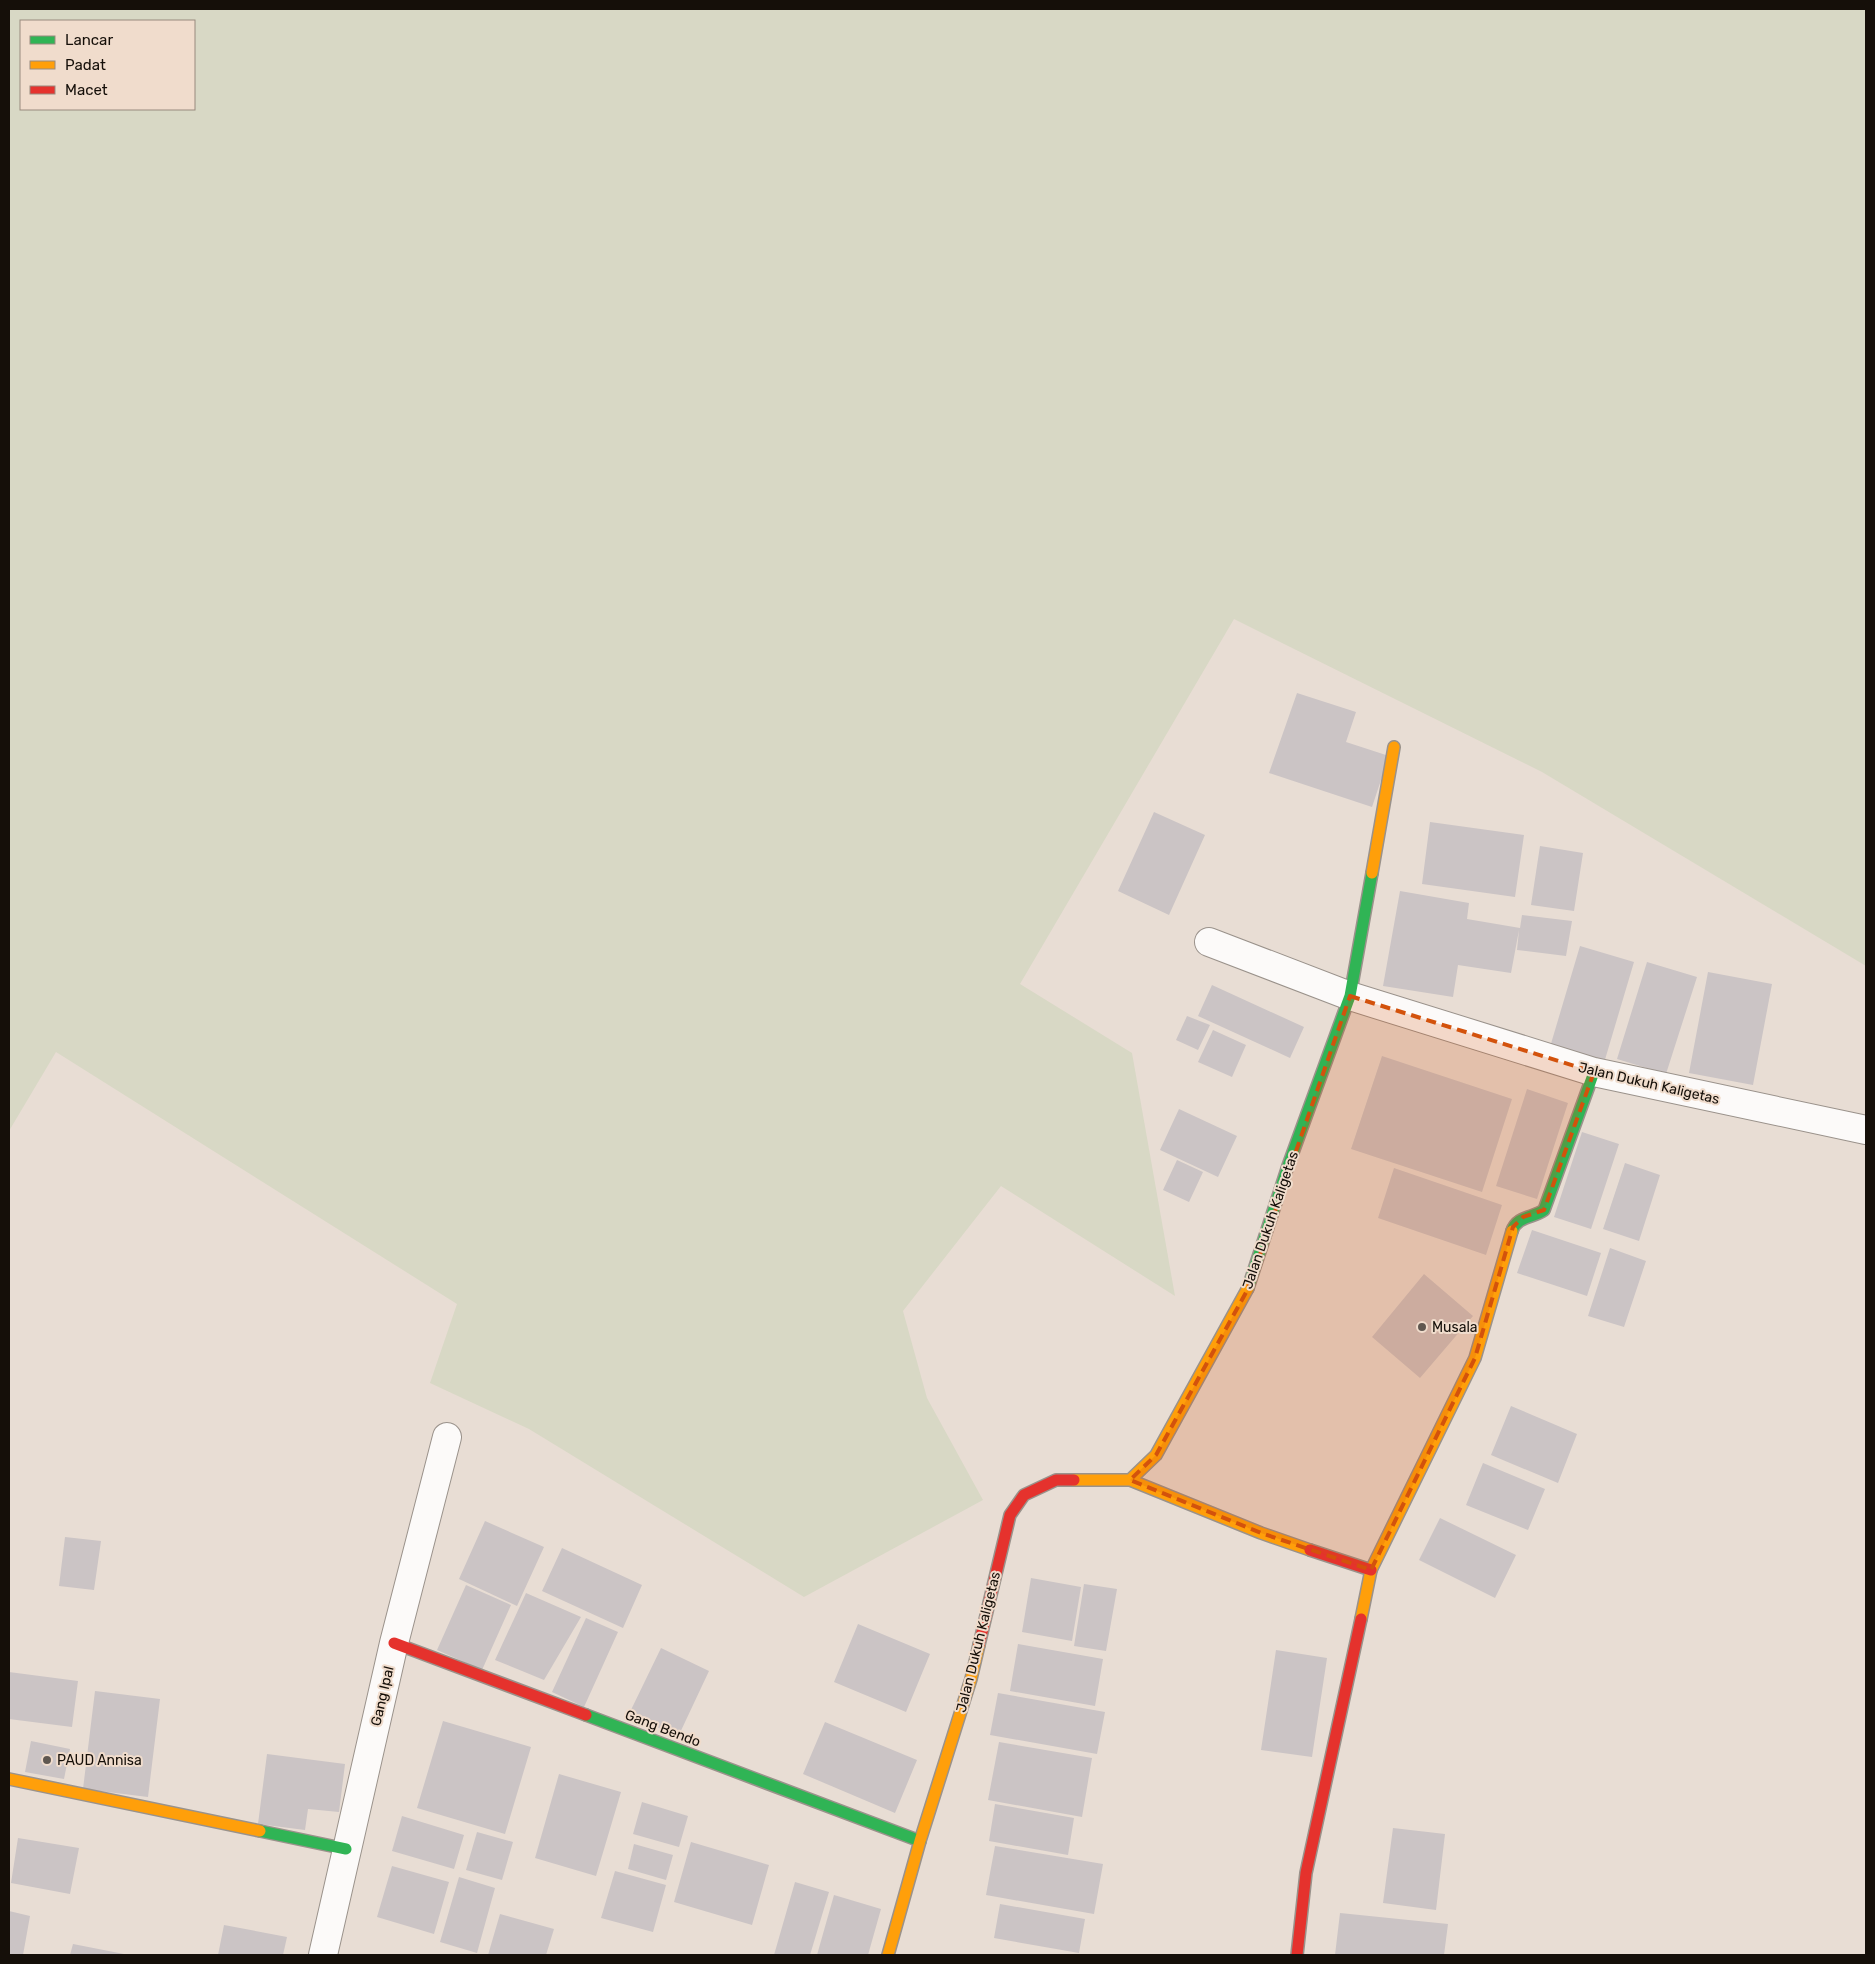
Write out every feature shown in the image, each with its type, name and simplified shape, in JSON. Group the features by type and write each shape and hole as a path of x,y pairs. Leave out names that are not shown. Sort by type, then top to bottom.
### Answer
{"street":[{"name":"Jalan Dukuh Kaligetas","path":"1130,1480 1156,1455 1248,1289 1288,1166 1350,996 1394,747"},
{"name":"Jalan Dukuh Kaligetas","path":"1209,942 1350,996 1594,1072 1866,1130"},
{"path":"1297,1955 1306,1873 1371,1570 1475,1358 1513,1227 1517,1220 1544,1210 1594,1072"},
{"name":"Gang Ipal","path":"323,1955 394,1642 447,1438"},
{"name":"Jalan Dukuh Kaligetas","path":"888,1955 920,1841 971,1679 1002,1542 1010,1515 1024,1495 1056,1480 1130,1480 1261,1533 1371,1570"},
{"name":"Gang Bendo","path":"394,1642 920,1841"},
{"path":"9,1779 346,1850"}],"highlighted area":[{"path":"1350,996 1594,1072 1544,1210 1523,1217 1513,1227 1475,1358 1371,1570 1261,1533 1130,1480 1156,1455 1248,1289"}],"green space":[{"path":"9,9 1866,9 1866,966 1542,772 1234,619 1020,984 1132,1053 1175,1296 1001,1186 903,1311 927,1398 983,1500 804,1597 529,1429 430,1383 457,1304 56,1052 9,1131"}],"building":[{"path":"1297,693 1356,712 1346,742 1389,756 1372,807 1269,773"},
{"path":"1154,812 1205,835 1169,915 1118,891"},
{"path":"1430,822 1524,835 1515,897 1422,884"},
{"path":"1540,846 1583,853 1574,911 1531,905"},
{"path":"1400,891 1469,903 1467,919 1520,928 1522,915 1572,921 1566,956 1517,950 1519,930 1511,973 1458,965 1453,997 1383,986"},
{"path":"1580,946 1634,962 1604,1063 1550,1047"},
{"path":"1647,962 1697,977 1666,1074 1617,1059"},
{"path":"1708,972 1772,984 1753,1085 1689,1073"},
{"path":"1212,985 1304,1027 1290,1058 1198,1016"},
{"path":"1187,1016 1210,1025 1198,1050 1176,1040"},
{"path":"1213,1030 1246,1045 1232,1077 1198,1062"},
{"path":"1382,1056 1512,1099 1482,1192 1351,1149"},
{"path":"1527,1089 1568,1103 1537,1199 1496,1186"},
{"path":"1179,1109 1237,1136 1218,1177 1160,1150"},
{"path":"1582,1132 1619,1144 1591,1229 1554,1217"},
{"path":"1177,1160 1203,1172 1189,1202 1163,1190"},
{"path":"1625,1163 1660,1175 1639,1241 1603,1229"},
{"path":"1394,1168 1502,1205 1486,1255 1378,1218"},
{"path":"1532,1230 1601,1253 1587,1296 1517,1273"},
{"path":"1610,1248 1646,1261 1624,1327 1588,1316"},
{"name":"Musala","path":"1424,1274 1473,1316 1420,1378 1372,1337"},
{"path":"1511,1406 1577,1434 1558,1483 1491,1455"},
{"path":"1483,1463 1545,1489 1528,1530 1466,1505"},
{"path":"1440,1518 1516,1555 1495,1598 1419,1560"},
{"path":"485,1521 544,1547 517,1606 459,1579"},
{"path":"65,1537 101,1541 94,1590 59,1586"},
{"path":"562,1548 642,1585 623,1628 542,1591"},
{"path":"1031,1578 1081,1587 1072,1641 1022,1632"},
{"path":"1084,1584 1117,1589 1106,1651 1074,1646"},
{"path":"466,1585 511,1605 482,1670 437,1650"},
{"path":"526,1593 581,1617 544,1680 495,1660"},
{"path":"586,1618 618,1632 584,1707 552,1692"},
{"path":"858,1624 930,1654 906,1712 834,1682"},
{"path":"1018,1644 1103,1659 1095,1706 1010,1691"},
{"path":"661,1648 709,1671 678,1737 629,1714"},
{"path":"1276,1650 1327,1658 1312,1757 1261,1750"},
{"path":"9,1672 78,1681 72,1727 9,1719"},
{"path":"95,1691 160,1699 148,1797 83,1789"},
{"path":"998,1693 1105,1712 1097,1754 990,1735"},
{"path":"443,1721 531,1747 505,1834 417,1808"},
{"path":"825,1722 917,1760 895,1813 803,1774"},
{"name":"PAUD Annisa","path":"31,1741 70,1749 64,1779 25,1772"},
{"path":"999,1742 1092,1758 1082,1817 988,1800"},
{"path":"267,1754 345,1764 339,1812 308,1809 305,1830 258,1824"},
{"path":"559,1774 621,1792 596,1876 535,1858"},
{"path":"642,1802 688,1816 679,1847 633,1834"},
{"path":"995,1804 1074,1818 1068,1855 989,1841"},
{"path":"402,1816 464,1835 454,1869 392,1851"},
{"path":"1393,1828 1445,1834 1436,1910 1383,1903"},
{"path":"477,1832 513,1842 502,1880 466,1870"},
{"path":"18,1838 79,1848 70,1894 11,1883"},
{"path":"691,1842 769,1865 752,1925 674,1902"},
{"path":"634,1844 673,1855 666,1880 628,1869"},
{"path":"995,1846 1103,1864 1094,1914 986,1895"},
{"path":"392,1866 449,1882 434,1934 377,1917"},
{"path":"615,1871 666,1885 653,1932 601,1918"},
{"path":"459,1877 495,1888 477,1953 440,1942"},
{"path":"795,1882 829,1892 810,1955 774,1955"},
{"path":"834,1895 881,1909 868,1955 817,1955"},
{"path":"1000,1904 1085,1919 1079,1953 994,1938"},
{"path":"9,1911 30,1916 23,1955 9,1955"},
{"path":"1340,1913 1448,1924 1444,1955 1335,1955"},
{"path":"500,1914 554,1929 546,1955 488,1955"},
{"path":"224,1925 287,1937 283,1955 218,1955"},
{"path":"73,1944 124,1954 124,1955 70,1955"}],"traffic: fast":[{"path":"1248,1288 1288,1166 1350,996 1372,873"},
{"path":"1512,1231 1514,1226 1521,1220 1544,1210 1594,1072"},
{"path":"586,1715 920,1841"},
{"path":"260,1831 346,1849"}],"traffic: slow":[{"path":"1372,873 1394,747"},
{"path":"1361,1619 1371,1570 1475,1358 1512,1231"},
{"path":"1130,1480 1156,1455 1248,1288"},
{"path":"1074,1480 1130,1480 1261,1533 1310,1550"},
{"path":"888,1955 920,1841 971,1679 979,1645"},
{"path":"9,1779 260,1831"}],"traffic: jam":[{"path":"979,1645 1010,1515 1024,1495 1056,1480 1074,1480"},
{"path":"1310,1550 1371,1570"},
{"path":"1297,1955 1306,1873 1361,1619"},
{"path":"394,1643 586,1715"}],"place":[{"name":"Musala","path":"1422,1327"},
{"name":"PAUD Annisa","path":"47,1760"}]}
